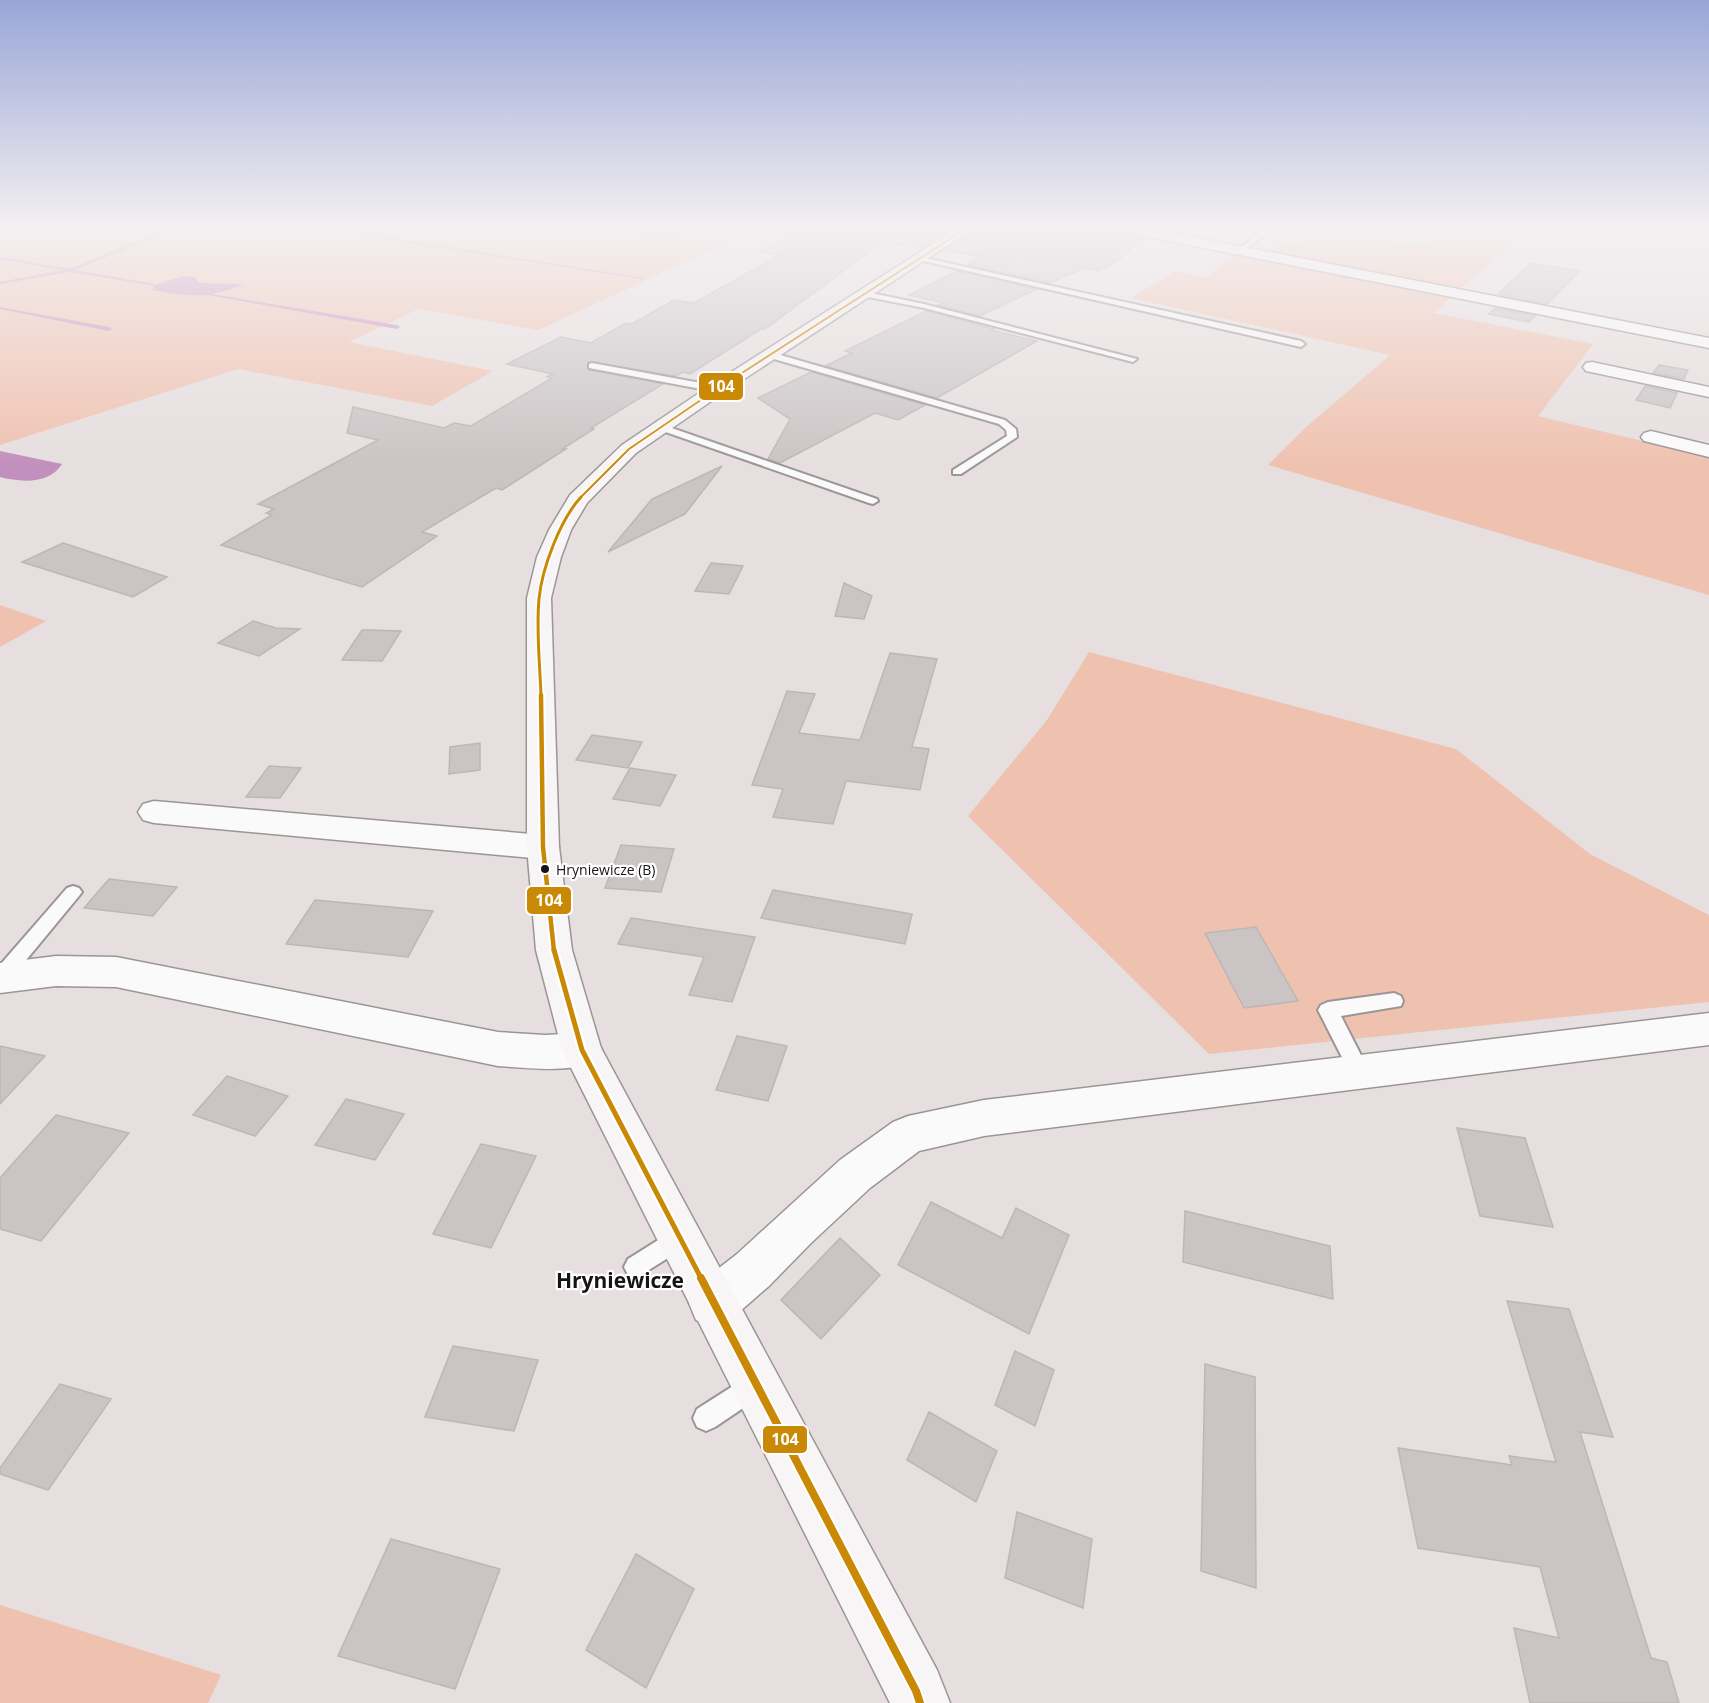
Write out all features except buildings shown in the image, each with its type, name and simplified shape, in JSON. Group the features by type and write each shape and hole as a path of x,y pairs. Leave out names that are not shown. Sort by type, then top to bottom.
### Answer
{"street":[{"path":"848,305 717,389 629,450 578,500 560,530 549,557 538,597 543,847 554,950 582,1050 916,1691 920,1703"},
{"path":"1520,305 1709,343"},
{"path":"1592,367 1709,392"},
{"path":"1651,437 1709,450"},
{"path":"154,812 543,847"},
{"path":"0,978 56,971 116,972 498,1049 545,1052 582,1050"},
{"path":"713,1303 753,1270 795,1227 855,1174 908,1135 984,1118 1709,1029"}],"lane":[{"path":"921,305 1133,359"},
{"path":"1129,305 1301,344"},
{"path":"770,355 991,418 1011,429 1012,437 957,472"},
{"path":"592,366 717,389"},
{"path":"660,427 873,501"},
{"path":"0,978 73,892"},
{"path":"1360,1072 1328,1010 1394,1001"},
{"path":"636,1267 680,1238"},
{"path":"706,1418 755,1384"}],"shaded area":[{"path":"0,305 591,305 538,330 418,309 349,342 493,371 432,406 238,369 0,445"},
{"path":"1165,305 1442,305 1434,313 1593,344 1538,416 1709,457 1709,595 1268,465 1305,428 1390,355"},
{"path":"0,451 62,464 50,476 42,479 25,481 8,479 0,477"},
{"path":"0,605 46,621 0,647"},
{"path":"1089,652 1456,749 1590,854 1709,915 1709,1002 1209,1054 968,816 1047,720"},
{"path":"0,1605 221,1675 208,1703 0,1703"}],"waterway":[{"path":"274,305 397,327"},
{"path":"0,308 109,329"}],"transit line":[{"name":"104","path":"847,305 629,449 578,500 560,530 549,557 539,598 543,847 554,950 582,1050 916,1691 920,1703"}],"place":[{"name":"Hryniewicze (B)","path":"545,869"}],"district":[{"name":"Hryniewicze","path":"620,1280"}]}
